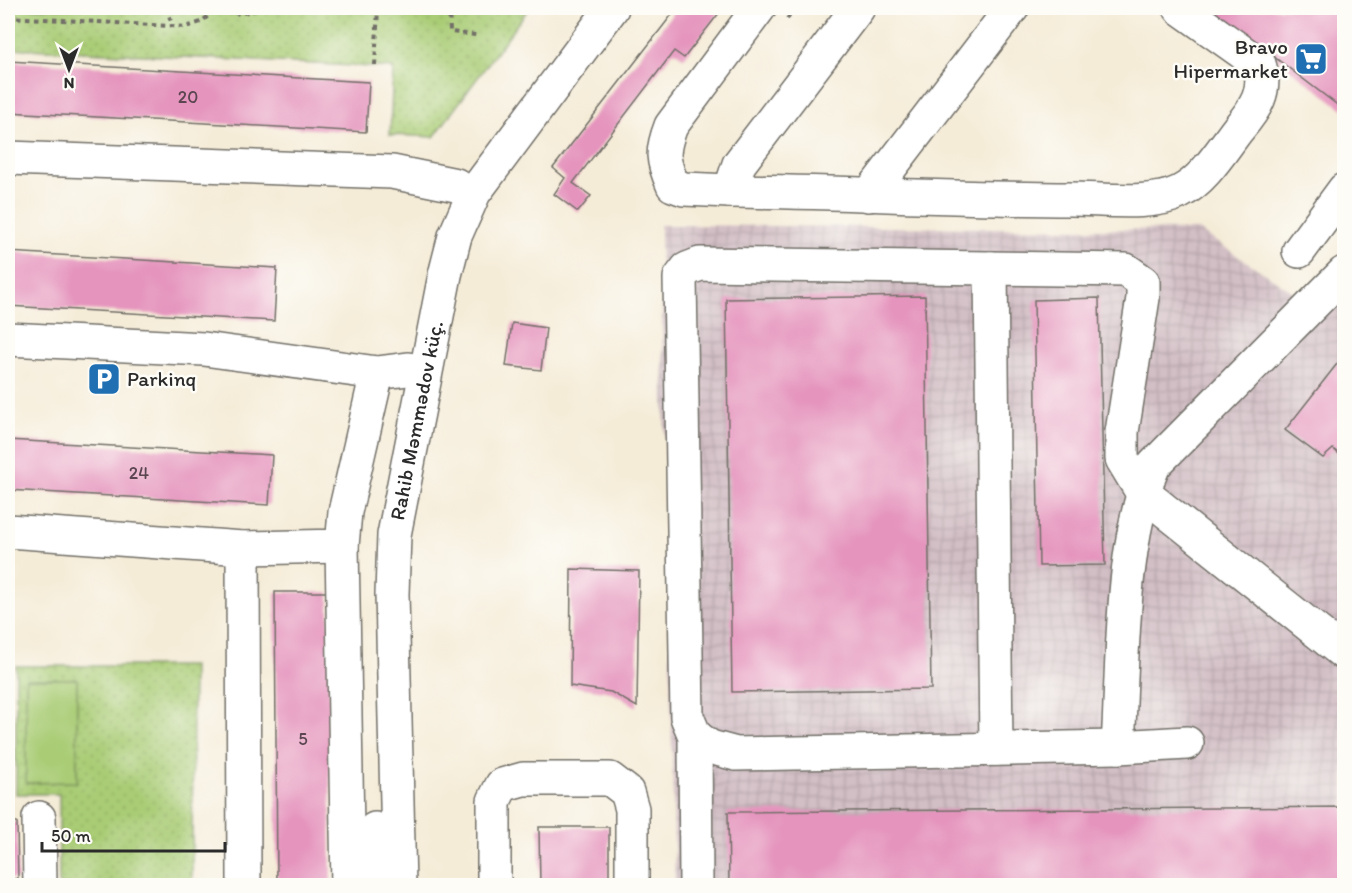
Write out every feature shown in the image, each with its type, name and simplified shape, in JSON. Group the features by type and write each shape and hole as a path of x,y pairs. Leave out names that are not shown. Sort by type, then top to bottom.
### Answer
{"main road":[{"path":"375,885 384,558 382,496 440,225 588,8"},
{"name":"Rahib Məmmədov küç.","path":"399,885 384,558 394,535 405,469 465,189 612,8"},
{"path":"759,8 671,126 664,146 664,164 674,185 684,189 730,191 1155,200 1178,193 1194,183 1248,117 1262,96 1263,76 1259,64 1180,8"},
{"path":"730,191 740,164 858,8"},
{"path":"869,195 1012,8"},
{"path":"8,158 392,172 465,189"},
{"path":"1299,251 1344,190"},
{"path":"696,885 696,736 687,717 680,278 687,269 700,264 1126,270 1143,282 1122,432 1122,459 1142,492 1344,653"},
{"path":"991,268 996,749"},
{"path":"1118,747 1128,582 1142,492 1154,465 1344,273"},
{"path":"8,339 204,349 376,373 408,369"},
{"path":"348,885 342,546 345,512 376,373"},
{"path":"8,531 243,548 342,546"},
{"path":"243,548 244,885"},
{"path":"696,736 710,747 736,754 1118,747 1187,742"},
{"path":"494,885 494,801 502,785 523,779 610,779 627,792 632,809 632,885"},
{"path":"39,818 40,885"}],"path":[{"path":"166,8 173,26"},
{"path":"8,17 186,27 201,22 216,8 239,14 265,8"},
{"path":"375,65 378,8"},
{"path":"449,8 450,32 476,35"}],"shaded area":[{"path":"660,225 1198,230 1307,301 1344,251 1344,885 675,885"}],"green space":[{"path":"8,8 529,8 434,137 390,135 393,68 8,48"},
{"path":"16,666 193,666 192,885 59,885 59,794 16,794"},
{"path":"26,679 77,679 77,782 26,783"}],"building":[{"path":"677,8 723,8 684,58 674,51 573,183 591,196 578,212 554,194 565,178 553,168"},
{"name":"Bravo Hipermarket","path":"1210,8 1344,8 1344,110"},
{"path":"8,61 369,82 366,132 8,112"},
{"path":"8,252 277,268 274,321 8,306"},
{"path":"925,296 931,689 732,692 726,299"},
{"path":"1099,298 1105,565 1039,566 1034,300"},
{"path":"512,323 546,328 541,370 506,366"},
{"path":"1344,355 1344,458 1333,449 1323,458 1285,430"},
{"path":"8,440 272,455 269,505 8,490"},
{"path":"571,569 639,571 637,707 611,692 570,686"},
{"path":"275,592 329,592 331,886 277,886"},
{"path":"1344,807 1344,886 729,886 728,812"},
{"path":"8,822 17,822 18,879 8,879"},
{"path":"539,827 609,827 609,886 540,886"}],"place":[{"name":"Bravo Hipermarket","path":"1311,59"},
{"name":"Parkinq","path":"104,379"}]}
